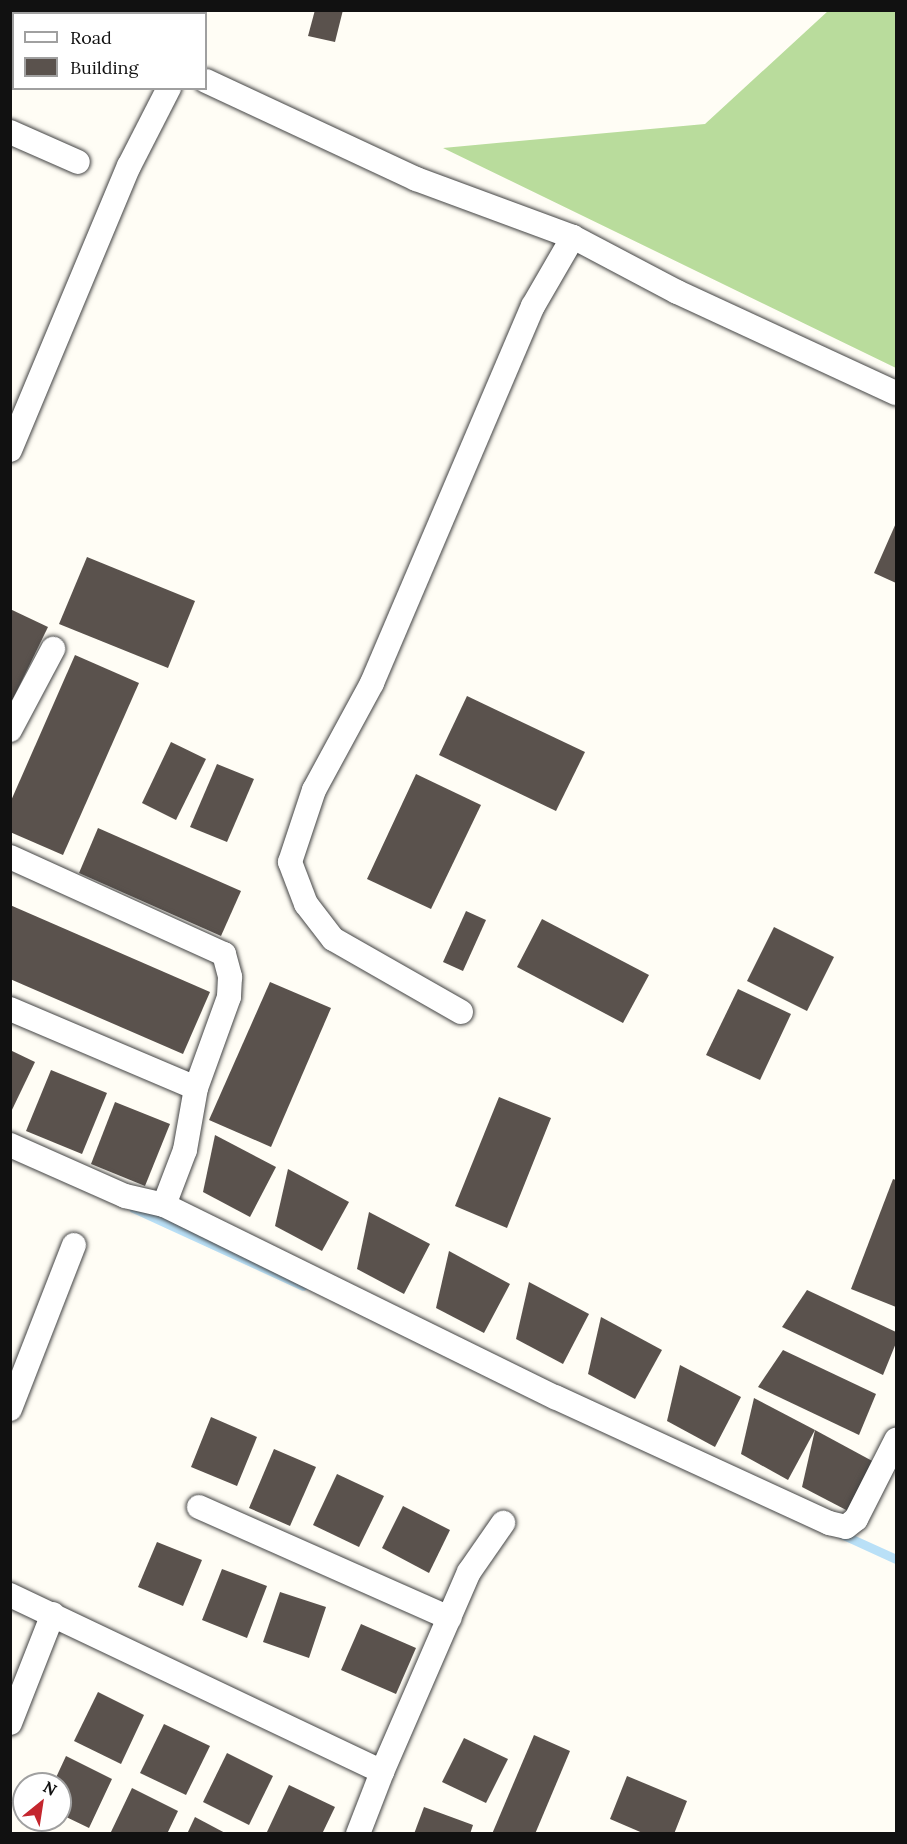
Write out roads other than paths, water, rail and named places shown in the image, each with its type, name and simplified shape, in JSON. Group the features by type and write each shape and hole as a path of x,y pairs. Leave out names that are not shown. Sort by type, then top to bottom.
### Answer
{"street":[{"path":"207,81 416,179 573,237 677,292 897,393"},
{"path":"10,450 129,166 168,90"},
{"path":"10,132 78,162"},
{"path":"461,1012 333,939 306,904 290,862 314,790 372,683 533,306 573,237"},
{"path":"10,730 53,649"},
{"path":"10,857 224,954 230,977 229,997 196,1088 185,1150 164,1205"},
{"path":"10,1009 196,1088"},
{"path":"10,1145 125,1196 164,1205 555,1397 829,1523 846,1527 856,1519 897,1440"},
{"path":"10,1409 74,1245"},
{"path":"199,1507 450,1618"},
{"path":"358,1833 469,1572 502,1523"},
{"path":"10,1594 382,1772"},
{"path":"10,1723 53,1614"}],"waterway":[{"path":"133,1208 303,1286"},
{"path":"841,1534 896,1559"}]}
